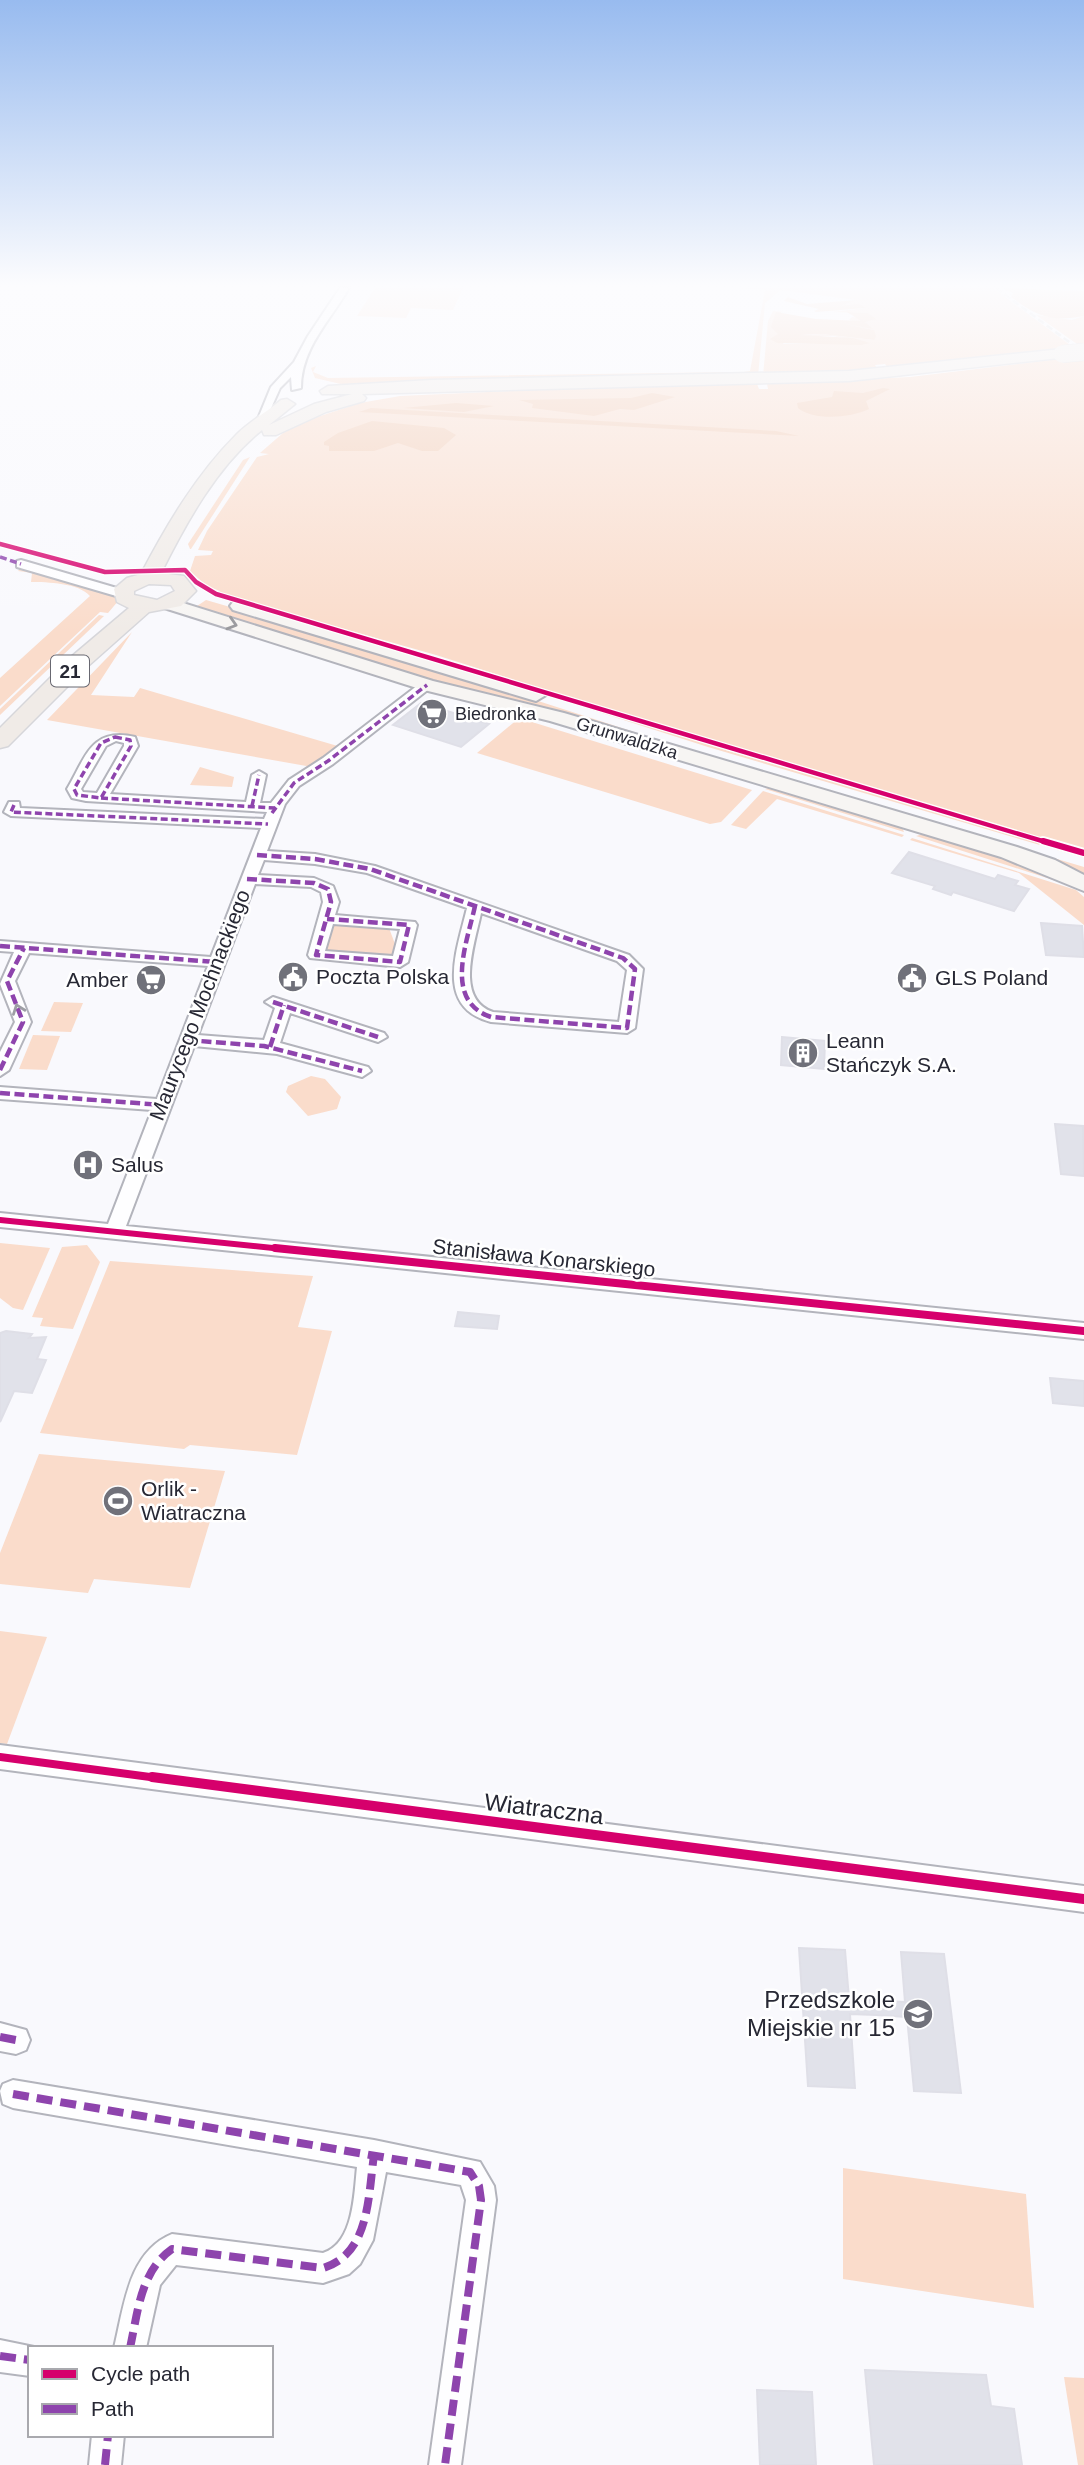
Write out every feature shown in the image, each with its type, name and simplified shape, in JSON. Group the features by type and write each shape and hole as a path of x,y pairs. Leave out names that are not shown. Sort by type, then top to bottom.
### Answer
{"main road":[{"path":"283,403 260,430 242,454 190,529 177,553 178,584 149,578 217,470 260,430 320,408 344,403"},
{"name":"21","path":"0,741 88,653 138,598 149,578"},
{"name":"21","path":"0,722 138,598 178,584"}],"street":[{"path":"260,430 270,403"},
{"name":"Grunwaldzka","path":"21,564 427,685 557,717 1009,852 1047,865 1084,884"},
{"name":"Grunwaldzka","path":"178,584 453,668 676,741 1084,863"},
{"name":"Maurycego Mochnackiego","path":"115,1231 271,817 294,783 328,761 427,685"},
{"path":"101,798 131,746 130,740 125,738 110,738 101,743 74,789 77,795 101,798 252,806 271,817"},
{"path":"252,806 259,775"},
{"path":"14,805 11,812 271,817"},
{"path":"257,855 355,865 475,906 630,962 635,972 627,1028 491,1017 475,1013 466,1002 461,985 475,906"},
{"path":"247,879 314,883 326,887 332,897 316,955 400,962 410,925 327,919"},
{"path":"0,946 216,962"},
{"path":"0,1070 23,1022 7,981 24,948"},
{"path":"270,1047 279,1004 378,1037"},
{"path":"187,1040 270,1047 294,1052 331,1067 362,1071"},
{"path":"0,1093 163,1105"},
{"name":"Stanisława Konarskiego","path":"0,1220 1084,1331"},
{"name":"Wiatraczna","path":"0,1757 1084,1899"},
{"path":"13,2094 464,2170 476,2178 481,2193 445,2465"},
{"path":"131,2346 150,2273 158,2260 172,2249 323,2268 331,2268 350,2255 359,2238 374,2155"},
{"path":"0,2356 28,2360"},
{"path":"105,2465 108,2437"}],"shaded area":[{"path":"360,403 1084,403 1084,852 785,766 436,655 218,593 220,591 207,586 190,571 195,556 211,555 213,551 198,550 207,531 257,457 269,454 260,453 283,433 308,420"},
{"path":"456,403 494,406 464,412 403,408"},
{"path":"530,403 656,403 634,410 620,409 594,416 532,408 533,404"},
{"path":"797,403 867,403 869,409 832,417 813,415 798,408"},
{"path":"371,408 776,431 799,436 359,412"},
{"path":"372,421 444,428 456,435 438,451 422,451 398,443 374,451 329,451 329,446 324,445 324,442 338,433"},
{"path":"250,457 190,549 188,544 243,460"},
{"path":"20,569 114,594 119,600 108,613 100,612 0,706 0,678 90,596 71,586 31,582 32,573 18,571"},
{"path":"214,596 458,665 732,752 1084,855 1084,858 708,747 433,659"},
{"path":"206,600 405,658 693,751 1084,867 1084,879 194,608"},
{"path":"99,615 104,616 0,715 0,709"},
{"path":"132,632 91,695 134,697 140,688 341,747 312,767 47,720"},
{"path":"519,718 752,790 721,822 710,824 477,753"},
{"path":"200,767 234,777 232,787 190,785"},
{"path":"772,787 901,825 904,832 765,789"},
{"path":"763,791 904,835 902,837 777,799 746,829 731,825"},
{"path":"926,833 1031,865 1078,888 916,836"},
{"path":"912,838 1076,890 1084,897 1084,925 1019,873 910,840"},
{"path":"338,922 389,928 398,952 385,958 330,954 323,950 330,924"},
{"path":"54,1002 83,1003 71,1032 41,1031"},
{"path":"33,1035 60,1036 47,1070 19,1069"},
{"path":"311,1076 325,1079 341,1097 337,1109 308,1116 286,1092 288,1086"},
{"path":"0,1243 50,1248 23,1310 13,1308 0,1298"},
{"path":"87,1245 100,1262 73,1329 40,1326 43,1318 32,1317 62,1247"},
{"path":"110,1261 313,1276 298,1327 332,1331 297,1455 190,1445 184,1449 40,1433"},
{"name":"Orlik - Wiatraczna","path":"39,1454 225,1471 190,1588 94,1579 88,1593 0,1584 0,1553"},
{"path":"0,1631 47,1637 7,1744 0,1743"},
{"path":"843,2168 1026,2194 1034,2308 843,2279"},
{"path":"1064,2377 1084,2378 1084,2465 1078,2465"}],"building":[{"name":"Biedronka","path":"421,703 489,724 461,747 393,725"},
{"path":"909,852 995,879 998,875 1018,881 1015,885 1029,889 1014,911 953,892 951,895 933,889 935,886 892,873"},
{"path":"1041,923 1082,926 1084,957 1046,955"},
{"name":"Leann Stańczyk S.A.","path":"782,1037 825,1041 824,1069 781,1065"},
{"path":"1055,1124 1083,1126 1084,1176 1061,1174"},
{"path":"458,1312 499,1316 497,1329 455,1326"},
{"path":"6,1331 32,1334 29,1338 46,1337 37,1359 46,1360 32,1393 14,1391 0,1422 0,1333"},
{"path":"1050,1378 1084,1381 1084,1406 1053,1403"},
{"name":"Przedszkole Miejskie nr 15","path":"799,1948 845,1950 849,1999 905,2002 901,1952 944,1954 961,2093 914,2091 907,2017 876,2015 850,2014 855,2088 808,2086"},
{"path":"865,2370 986,2375 991,2406 1014,2409 1022,2465 874,2465"},
{"path":"757,2390 812,2392 816,2465 760,2465"}],"marked path":[{"path":"0,557 21,564"},
{"path":"272,813 294,783 328,761 427,685"},
{"path":"101,798 131,746 130,740 115,737 101,743 74,789 77,795 86,797 275,808"},
{"path":"252,806 259,775"},
{"path":"14,805 11,812 268,824"},
{"path":"257,855 315,859 370,869 623,958 635,969 627,1028 491,1017 476,1012 467,1002 462,971 475,906"},
{"path":"247,879 314,883 328,889 331,902 316,955 400,962 409,925 327,919"},
{"path":"0,946 216,962"},
{"path":"0,1070 23,1022 7,981 24,948"},
{"path":"273,1002 378,1037"},
{"path":"270,1047 284,1005"},
{"path":"187,1040 277,1048 362,1071"},
{"path":"0,1093 163,1105"},
{"path":"0,2037 16,2040"},
{"path":"13,2094 470,2172 479,2186 481,2200 445,2465"},
{"path":"130,2346 147,2279 153,2267 172,2249 323,2268 338,2263 349,2254 363,2223 374,2155"},
{"path":"0,2356 28,2360"},
{"path":"105,2465 108,2437"}],"cycle path":[{"path":"0,544 105,572 185,570 196,582 216,594 1084,853"},
{"path":"0,1220 1084,1331"},
{"path":"0,1757 1084,1899"}],"place":[{"name":"Biedronka","path":"432,714"},
{"name":"Poczta Polska","path":"293,977"},
{"name":"GLS Poland","path":"912,978"},
{"name":"Amber","path":"151,980"},
{"name":"Leann Stańczyk S.A.","path":"803,1053"},
{"name":"Salus","path":"88,1165"},
{"name":"Orlik - Wiatraczna","path":"118,1501"},
{"name":"Przedszkole Miejskie nr 15","path":"918,2014"}]}
